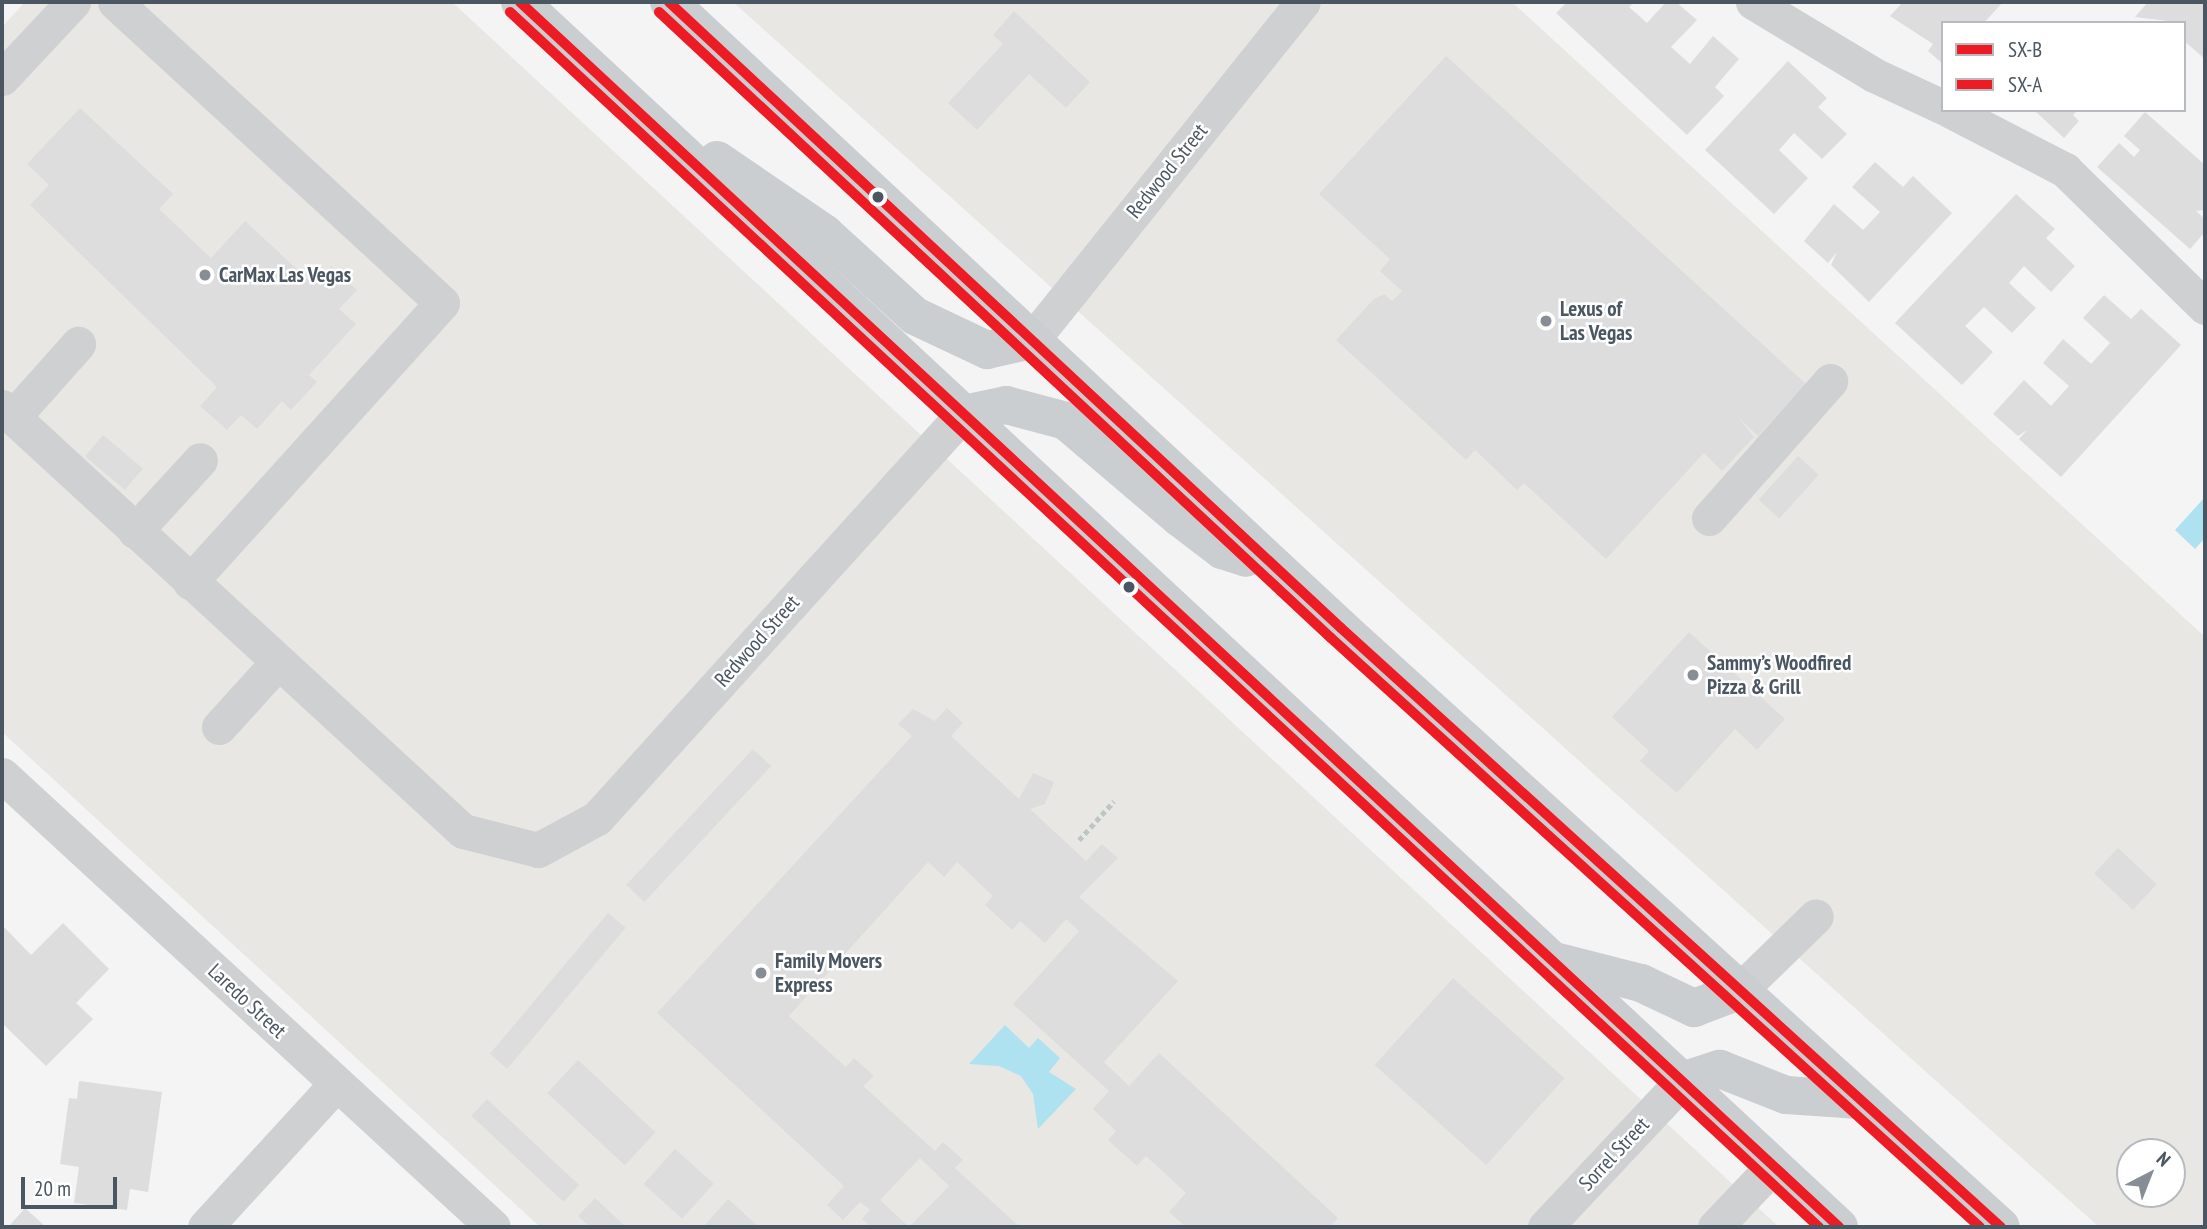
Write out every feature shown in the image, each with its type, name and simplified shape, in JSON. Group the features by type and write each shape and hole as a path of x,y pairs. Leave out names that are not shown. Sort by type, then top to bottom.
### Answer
{"main road":[{"path":"520,2 1839,1227"},
{"path":"668,2 1278,569 2001,1227"},
{"path":"619,94 824,233 915,316 987,351 1032,340"},
{"path":"963,414 1006,405 1066,421 1222,550 1278,569"},
{"path":"1552,961 1641,984 1694,1008 1739,991"},
{"path":"1682,1081 1720,1069 1786,1095 1860,1100"}],"street":[{"path":"2,78 73,2"},
{"path":"116,2 442,303 190,582"},
{"name":"Redwood Street","path":"1032,340 1303,2"},
{"path":"1753,2 1874,75 1941,106"},
{"path":"1953,112 2065,170 2205,307"},
{"path":"78,344 7,412 277,663 219,727"},
{"path":"1709,518 1830,381"},
{"name":"Redwood Street","path":"277,663 463,831 538,850 597,818 963,414"},
{"path":"135,530 200,460"},
{"name":"Laredo Street","path":"2,775 493,1227"},
{"path":"1739,991 1816,916"},
{"name":"Sorrel Street","path":"1545,1227 1682,1081"},
{"path":"205,1227 337,1084"},
{"path":"1715,1227 1773,1166"}],"path":[{"path":"1079,840 1114,801"}],"shaded area":[{"path":"25,2 452,2 1779,1227 540,1227 2,732 2,27"},
{"path":"733,2 1512,2 2205,637 2205,1227 2099,1227"}],"water":[{"path":"2205,497 2205,538 2195,549 2175,530"},
{"path":"1005,1025 1029,1048 1038,1038 1060,1058 1049,1072 1076,1089 1038,1129 1033,1094 1021,1076 999,1066 969,1064"}],"building":[{"path":"1567,2 1634,2 1629,7 1647,23 1666,2 1676,2 1697,20 1671,47 1690,64 1713,36 1739,59 1715,87 1724,96 1687,135 1556,13"},
{"path":"1903,2 2003,2 1986,21 1941,21 1941,62 1928,51 1933,44 1890,16"},
{"path":"2148,2 2205,2 2205,59 2186,43 2186,21 2135,17"},
{"path":"1014,11 1090,82 1066,108 1029,74 977,130 948,103 1003,44 993,35"},
{"name":"Lexus of Las Vegas","path":"1446,56 1806,384 1758,436 1738,417 1754,437 1722,471 1704,453 1606,559 1524,483 1517,490 1475,450 1466,460 1336,340 1374,299 1384,294 1392,301 1402,291 1380,271 1390,259 1319,194"},
{"path":"1788,61 1827,98 1818,107 1847,134 1822,159 1794,133 1779,150 1808,178 1774,214 1705,150"},
{"name":"CarMax Las Vegas","path":"80,108 173,194 159,209 211,258 245,221 314,285 331,266 357,290 339,309 356,324 309,375 317,382 291,410 282,401 257,429 241,415 227,430 200,406 217,387 30,205 49,185 27,164"},
{"path":"2036,112 2076,112 2073,115 2079,121 2064,138"},
{"path":"2145,112 2205,165 2205,210 2196,211 2205,219 2205,232 2190,249 2097,167 2119,143 2134,157 2140,150 2124,136"},
{"path":"1875,162 1903,187 1913,176 1952,213 1869,302 1831,265 1837,252 1828,263 1804,241 1834,204 1863,230 1880,212 1852,187"},
{"path":"2016,194 2055,229 2046,238 2075,266 2051,292 2024,266 2009,283 2036,308 2012,333 1984,307 1965,326 1993,352 1962,385 1895,323"},
{"path":"2104,295 2131,319 2141,309 2181,345 2061,477 2019,439 2027,430 2018,436 1993,414 2024,380 2051,406 2069,386 2043,363 2063,339 2091,364 2110,343 2083,318"},
{"path":"103,435 143,468 125,490 85,456"},
{"path":"1798,456 1819,475 1779,519 1759,500"},
{"name":"Sammy’s Woodfired Pizza & Grill","path":"1689,632 1785,719 1757,750 1735,729 1677,793 1640,761 1649,751 1612,717"},
{"name":"Family Movers Express","path":"947,708 963,723 951,736 1019,799 1033,773 1054,782 1045,804 1030,809 1086,861 1102,844 1118,858 1079,897 1178,981 1104,1062 1129,1086 1159,1053 1338,1218 1330,1227 1186,1227 1169,1212 1186,1193 1146,1156 1137,1166 1108,1140 1116,1131 1093,1109 1109,1091 1013,1004 1079,931 1066,919 1045,943 1020,921 1012,930 985,905 993,896 957,862 944,877 928,862 789,1016 846,1067 854,1058 874,1076 863,1086 935,1151 943,1142 963,1160 955,1168 1020,1227 872,1227 862,1219 870,1210 860,1202 843,1220 827,1205 844,1186 657,1013 912,736 898,724 913,709 935,721","holes":["920,1158 949,1186 909,1227 880,1200"]},
{"path":"753,749 771,766 644,902 626,885"},
{"path":"2118,848 2157,884 2133,910 2094,874"},
{"path":"608,913 626,928 507,1069 490,1054"},
{"path":"63,923 109,969 76,1003 93,1019 46,1066 2,1023 2,925 31,955"},
{"path":"1453,978 1564,1078 1486,1165 1375,1065"},
{"path":"578,1060 656,1132 625,1165 547,1093"},
{"path":"79,1081 162,1092 148,1192 130,1189 127,1210 74,1203 79,1167 60,1164 69,1098 77,1099"},
{"path":"487,1099 579,1185 563,1202 471,1116"},
{"path":"675,1149 714,1184 682,1219 644,1184"},
{"path":"595,1198 626,1227 590,1227 578,1216"},
{"path":"728,1199 759,1227 703,1227"},
{"path":"25,1208 46,1227 8,1227"}],"transit line":[{"name":"SX-B","path":"520,2 1839,1227"},
{"name":"SX-B","path":"669,2 1341,628 2001,1227"},
{"name":"SX-A","path":"510,12 1819,1227"},
{"name":"SX-A","path":"659,12 1331,638 1980,1227"}],"place":[{"name":"CarMax Las Vegas","path":"205,275"},
{"name":"Lexus of Las Vegas","path":"1546,321"},
{"name":"Sammy’s Woodfired Pizza & Grill","path":"1693,675"},
{"name":"Family Movers Express","path":"761,973"}]}
